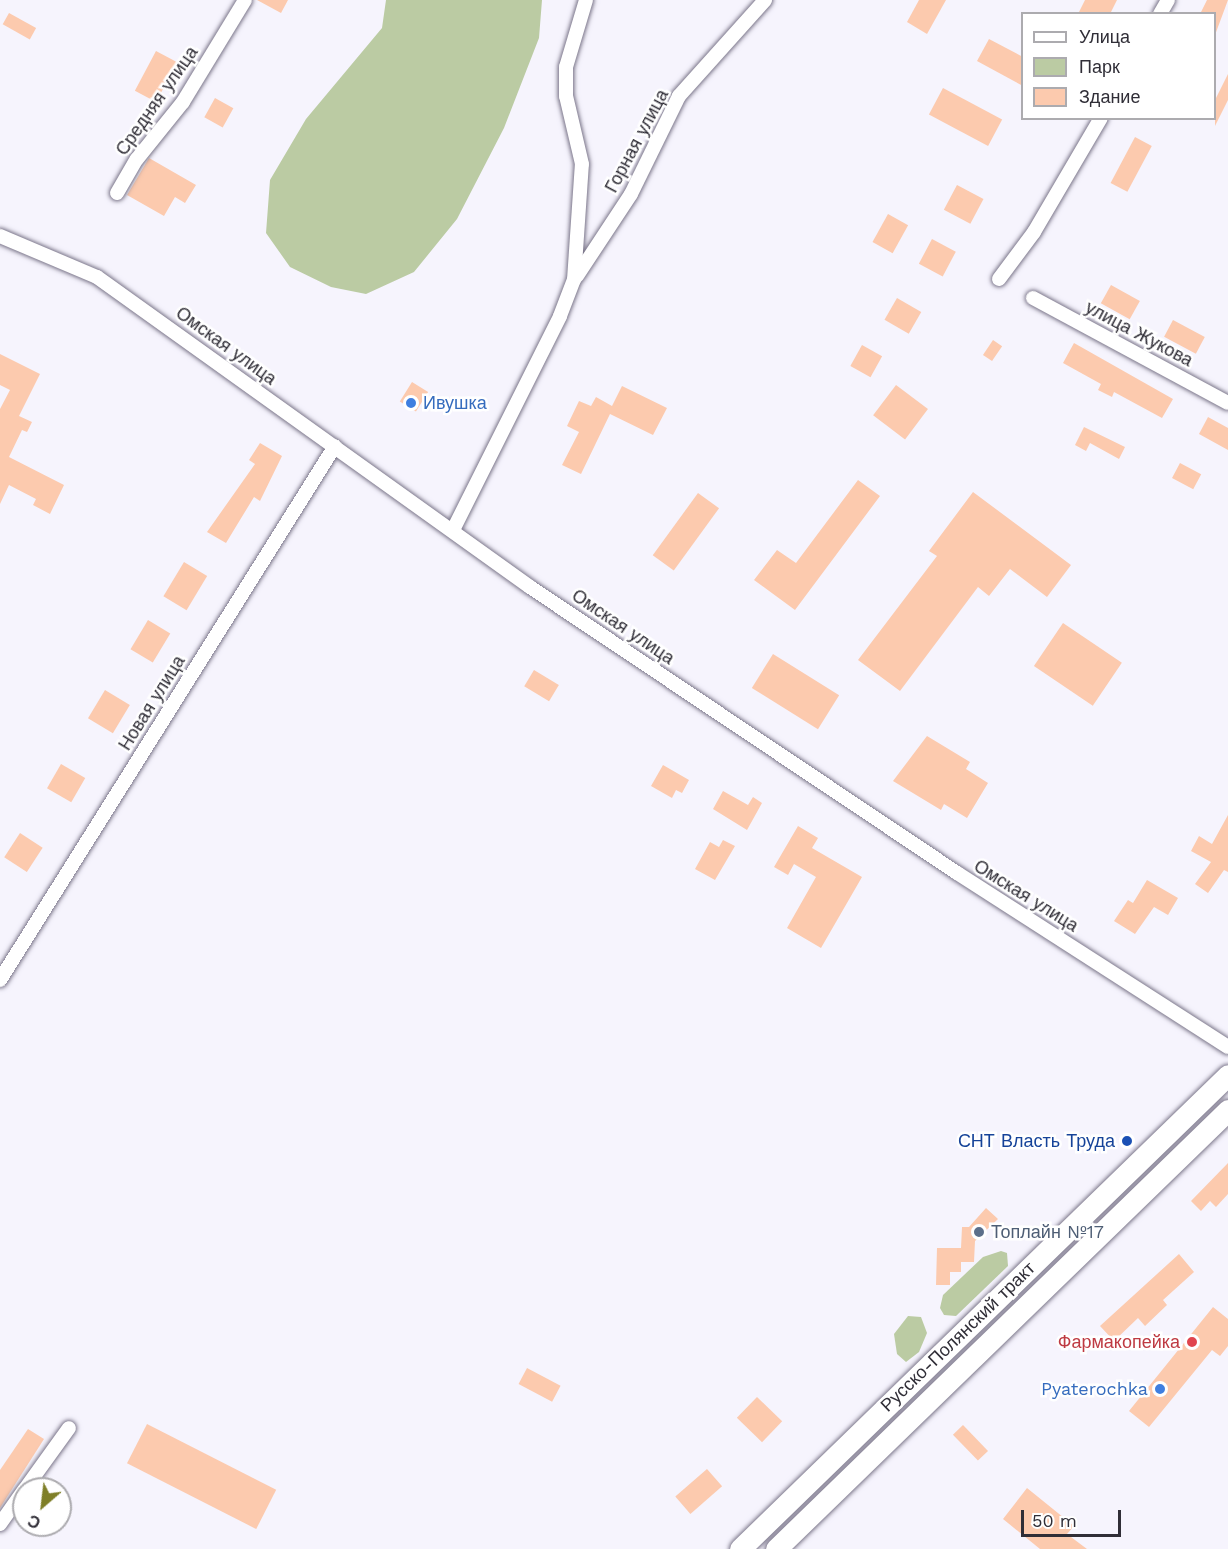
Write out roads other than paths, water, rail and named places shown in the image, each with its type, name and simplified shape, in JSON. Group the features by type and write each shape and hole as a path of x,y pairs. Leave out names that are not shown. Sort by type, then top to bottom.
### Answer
{"main road":[{"name":"Русско-Полянский тракт","path":"740,1549 1228,1075"},
{"name":"Русско-Полянский тракт","path":"776,1549 1228,1110"}],"street":[{"name":"Средняя улица","path":"117,193 137,159 183,102 245,0"},
{"path":"453,530 560,316 574,280 582,164 566,96 566,67 586,0"},
{"name":"Горная улица","path":"574,280 631,194 679,96 765,0"},
{"path":"999,279 1034,232 1100,120"},
{"name":"Омская улица","path":"0,236 97,277 453,530 957,873 1228,1047"},
{"name":"улица Жукова","path":"1034,298 1228,403"},
{"name":"Новая улица","path":"0,980 335,446"},
{"path":"34,1477 69,1428"},
{"path":"0,1524 12,1508"}],"place":[{"name":"Ивушка","path":"411,403"},
{"name":"СНТ Власть Труда","path":"1127,1141"},
{"name":"Топлайн №17","path":"979,1232"},
{"name":"Фармакопейка","path":"1192,1342"},
{"name":"Pyaterochka","path":"1160,1389"}]}
